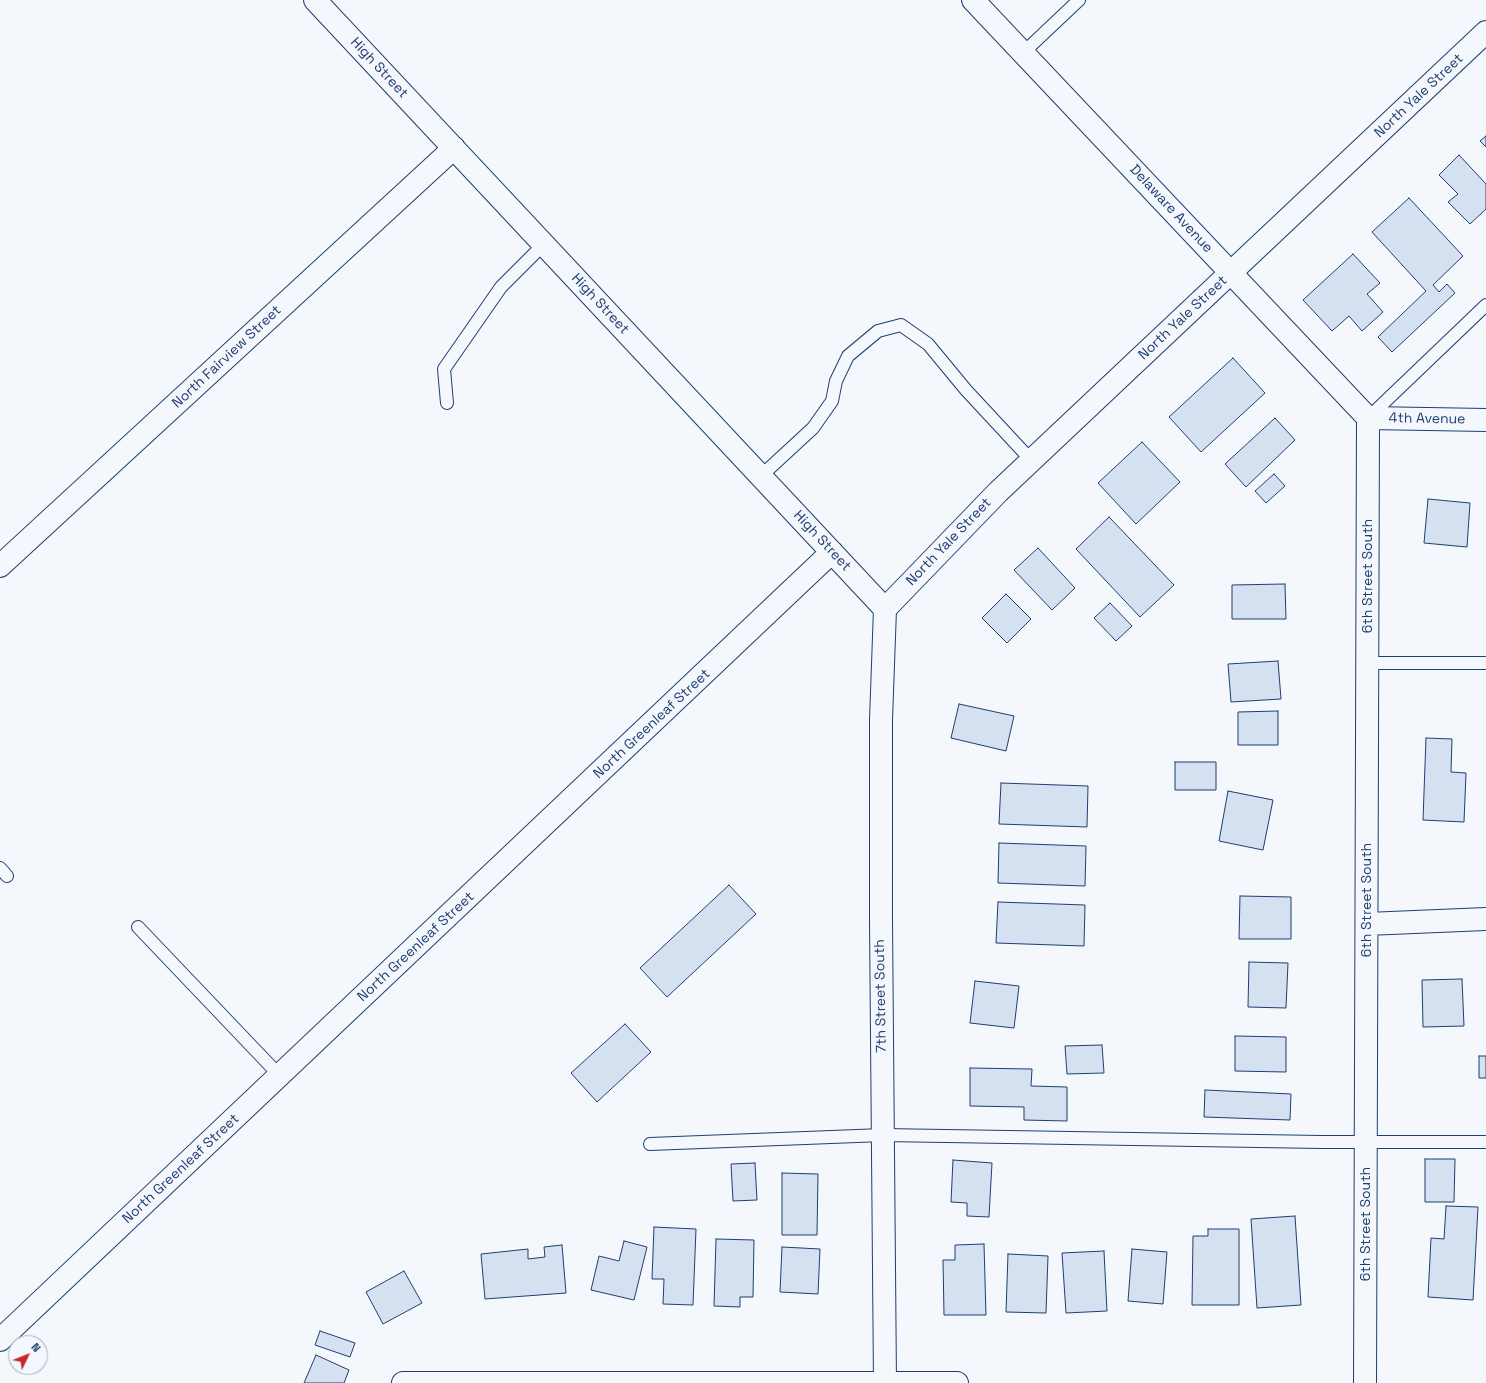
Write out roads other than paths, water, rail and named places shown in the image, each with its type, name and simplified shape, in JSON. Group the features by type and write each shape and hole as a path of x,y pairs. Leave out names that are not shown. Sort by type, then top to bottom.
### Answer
{"street":[{"name":"High Street","path":"315,0 886,609"},
{"name":"Delaware Avenue","path":"973,0 1368,418"},
{"name":"North Yale Street","path":"886,609 998,492 1031,460 1486,32"},
{"name":"North Fairview Street","path":"0,566 454,148"},
{"name":"4th Avenue","path":"1368,418 1486,420"},
{"name":"6th Street South","path":"1366,1383 1368,418"},
{"name":"North Greenleaf Street","path":"0,1340 832,552"},
{"name":"7th Street South","path":"886,609 881,720 881,921 886,1383"},
{"path":"1367,924 1486,919"},
{"path":"403,1382 957,1383"}],"lane":[{"path":"1023,53 1078,0"},
{"path":"447,403 444,369 501,287 544,244"},
{"path":"1368,418 1486,305"},
{"path":"761,476 813,428 832,401 836,381 848,356 878,331 901,325 928,344 966,390 1031,460"},
{"path":"1367,663 1486,663"},
{"path":"138,927 280,1076"},
{"path":"650,1144 883,1135 1366,1142 1486,1142"}]}
